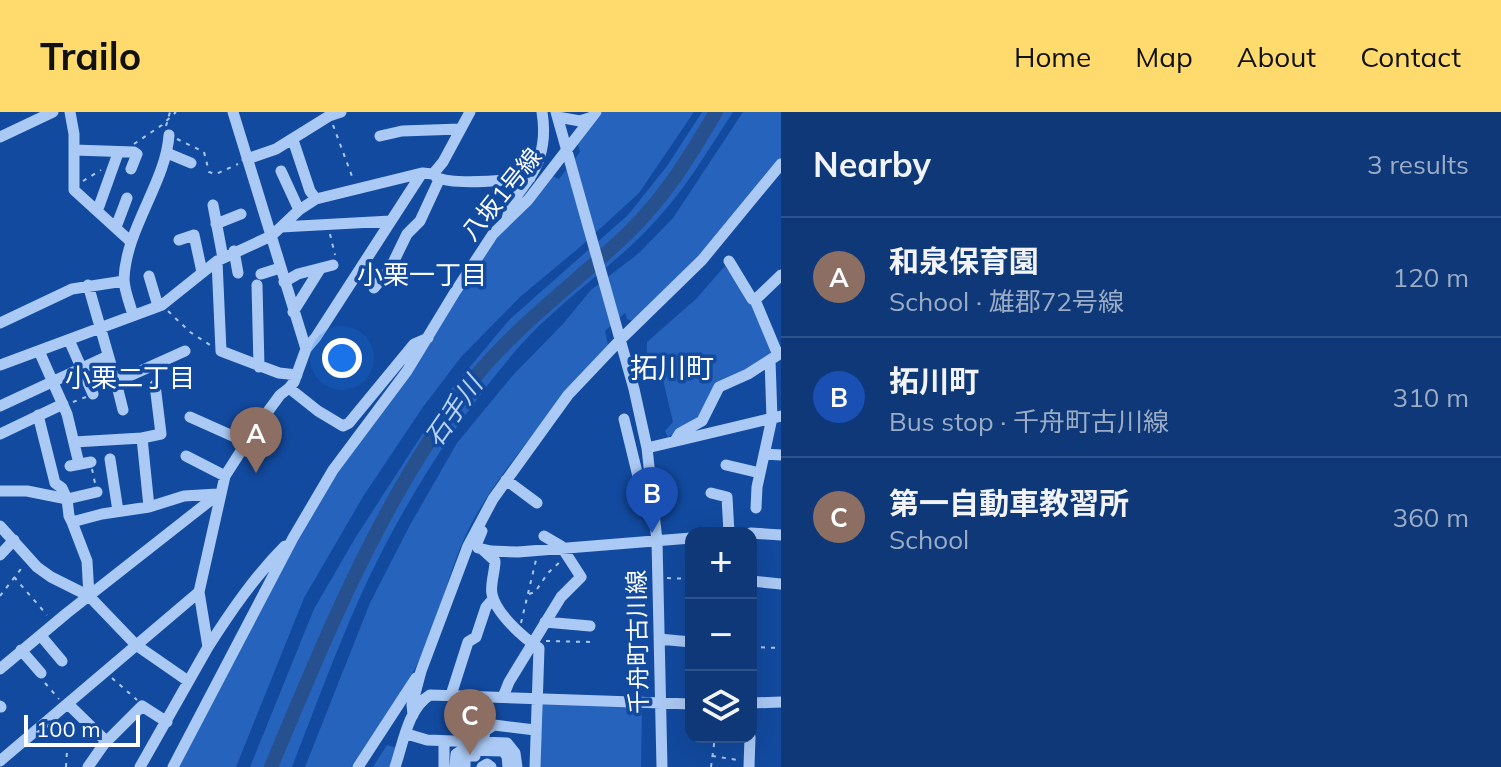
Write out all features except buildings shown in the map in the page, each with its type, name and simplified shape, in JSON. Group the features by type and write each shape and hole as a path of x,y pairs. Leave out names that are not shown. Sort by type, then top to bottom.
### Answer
{"street":[{"path":"0,137 53,112"},
{"path":"70,112 74,190 130,241"},
{"path":"233,112 306,349"},
{"path":"208,647 199,592 225,476 255,429 280,395 289,388 306,349 391,221 443,162 470,112"},
{"path":"507,219 514,197 530,178 542,152 542,112"},
{"path":"247,159 293,140 335,114"},
{"path":"566,153 557,115 580,121 594,114"},
{"name":"八坂1号線","path":"293,538 333,470 407,371 493,234 528,200 594,114"},
{"path":"380,136 402,131 460,129"},
{"path":"133,315 125,286 130,241 167,153 169,135"},
{"path":"293,140 310,191 316,199"},
{"path":"74,150 134,152 137,154 131,169"},
{"path":"167,153 191,163"},
{"name":"千舟町古川線","path":"566,153 619,333 647,448 657,541 662,767"},
{"path":"98,209 117,156"},
{"path":"413,715 412,705 421,671 468,546 506,480 568,395 619,333 702,260 781,164"},
{"path":"281,171 299,210"},
{"path":"374,288 390,269 407,234 420,221 431,175"},
{"path":"0,365 160,306 220,259 271,236 316,199 431,175 497,181 530,178"},
{"path":"759,191 781,179"},
{"path":"116,227 127,198"},
{"path":"213,205 220,259 221,351 259,367 297,375"},
{"path":"216,224 241,214"},
{"path":"281,227 391,221"},
{"path":"179,240 194,235 202,272"},
{"path":"234,251 238,273"},
{"path":"729,261 755,300 776,356 777,417 764,454 756,508"},
{"path":"284,282 298,274 335,266"},
{"path":"259,367 259,279 280,268"},
{"path":"293,312 312,288 320,269"},
{"path":"755,300 781,275"},
{"path":"149,276 160,306"},
{"path":"0,323 72,289 88,285 125,286"},
{"path":"88,285 123,410"},
{"path":"289,388 343,426 349,423 414,344 429,338"},
{"path":"69,340 93,394"},
{"path":"39,351 63,404 80,464"},
{"path":"116,382 185,351"},
{"path":"0,406 108,356"},
{"path":"675,441 680,433 702,421 719,387 776,356"},
{"path":"74,442 161,434 154,385"},
{"path":"0,434 63,404"},
{"path":"38,415 55,483 62,488 67,499 69,516 87,561 89,596"},
{"path":"190,417 246,442"},
{"path":"647,448 777,417"},
{"path":"624,419 643,497 653,495"},
{"path":"142,438 149,507"},
{"path":"764,454 781,455"},
{"path":"186,456 225,476"},
{"path":"110,459 118,511"},
{"path":"726,465 760,473"},
{"path":"506,480 537,503"},
{"path":"0,491 27,491 67,499 97,492"},
{"path":"72,522 149,507 184,496 208,496 221,492"},
{"path":"0,669 221,492"},
{"path":"711,493 727,497 729,527"},
{"path":"451,695 468,642 476,637 486,607 493,599 495,561 477,543 489,515 487,509"},
{"path":"0,526 51,577 89,596 136,645 188,681"},
{"path":"757,534 781,535"},
{"path":"503,697 561,597 581,577 565,552 544,536"},
{"path":"140,767 208,647 269,562 293,538"},
{"path":"173,767 293,538"},
{"path":"483,550 565,552 685,539"},
{"path":"0,555 14,540"},
{"path":"757,582 781,584"},
{"path":"0,761 199,592"},
{"path":"493,599 517,630 539,648 535,767"},
{"path":"545,622 590,626"},
{"path":"41,636 62,661"},
{"path":"659,639 685,641"},
{"path":"21,650 41,673"},
{"path":"358,767 421,671"},
{"path":"395,767 413,715 425,697 451,695 685,704"},
{"path":"757,703 781,702"},
{"path":"68,705 115,754"},
{"path":"88,767 106,743 142,706 167,722"},
{"path":"478,751 485,731 494,725 535,730"},
{"path":"407,734 478,751 497,750 506,753 508,767"},
{"path":"444,741 444,767"},
{"path":"749,764 750,743"},
{"path":"478,751 511,746 517,767"},
{"path":"482,767 487,764 501,767"}],"path":[{"path":"170,112 166,124 169,135 204,152 209,172 216,174 247,159"},
{"path":"335,114 357,188"},
{"path":"328,225 335,266"},
{"path":"160,306 206,344 221,351"},
{"path":"80,464 97,492"},
{"path":"517,630 538,551"},
{"path":"528,593 535,592 565,552"},
{"path":"0,596 30,558"},
{"path":"14,577 54,624"},
{"path":"666,578 685,579"},
{"path":"533,642 592,642"},
{"path":"757,647 781,648"},
{"path":"105,672 142,706"},
{"path":"41,673 38,676 68,705 66,767"},
{"path":"711,767 714,743"},
{"path":"712,756 749,764"}],"shaded area":[{"path":"602,112 694,112 639,193 520,297 461,357 423,407 364,495 304,598 236,767 178,767 318,501 495,236 552,176 559,179 580,152 578,144"},
{"path":"702,112 733,112 670,204 643,234 518,348 445,444 403,512 366,584 292,767 250,767 314,609 354,540 452,388 510,319 628,215 667,166"},
{"path":"743,112 781,112 781,158 698,257 632,321 627,319 625,313 605,331 608,345 560,397 558,404 494,486 464,539 431,635 417,664 351,767 305,767 370,603 457,443 514,374 591,290 639,253 673,218"},
{"path":"725,266 750,299 773,354 732,378 700,419 668,437 665,431 673,422 658,359 647,359 647,342 696,299"},
{"path":"541,703 642,705 641,767 538,767"},
{"path":"387,745 397,748 391,767 373,767"}],"waterway":[{"name":"石手川","path":"271,767 360,564 413,466 443,420 476,376 511,338 641,220 676,176 716,112"}],"place":[{"name":"和泉保育園","path":"256,473"},
{"name":"拓川町","path":"652,533"},
{"name":"第一自動車教習所","path":"470,755"}],"district":[{"name":"小栗一丁目","path":"422,274"},
{"name":"拓川町","path":"672,367"},
{"name":"小栗二丁目","path":"130,377"}]}
